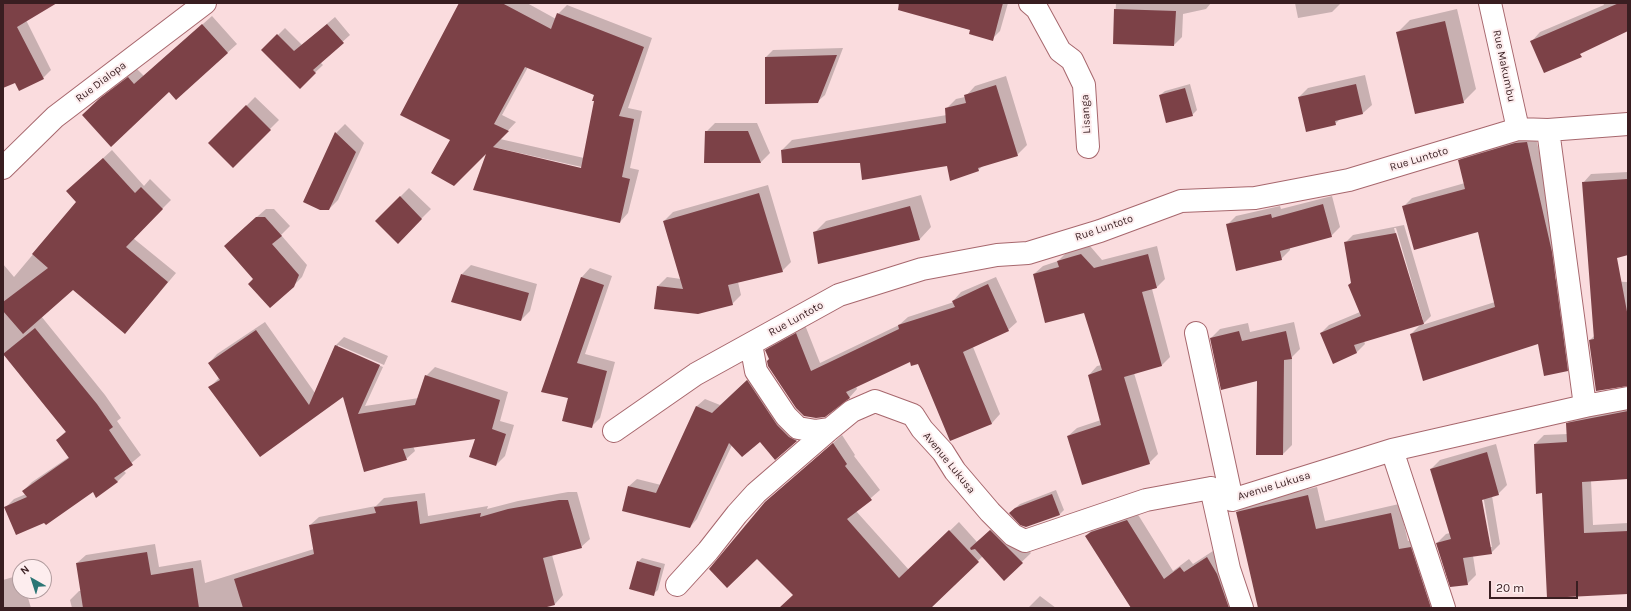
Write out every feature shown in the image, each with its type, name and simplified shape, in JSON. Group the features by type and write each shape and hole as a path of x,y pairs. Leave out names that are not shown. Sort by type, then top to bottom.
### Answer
{"street":[{"name":"Rue Dialopa","path":"3,168 55,117 205,3"},
{"name":"Lisanga","path":"1030,3 1037,9 1060,51 1072,60 1084,84 1088,147"},
{"name":"Rue Makumbu","path":"1490,3 1518,129"},
{"name":"Rue Luntoto","path":"614,431 696,374 839,295 922,269 997,255 1028,253 1100,230 1181,201 1255,198 1348,180 1518,129 1548,130 1628,124"},
{"path":"1548,130 1585,406"},
{"path":"1196,333 1232,500"},
{"path":"751,344 756,371 786,416 798,428 816,431 830,429"},
{"name":"Avenue Lukusa","path":"677,585 708,551 737,514 756,494 852,411 876,401 886,406 914,415 922,429 943,452 955,471 990,512 1013,535 1025,541 1146,500 1211,488 1232,500 1392,450 1585,406 1628,398"},
{"path":"1392,450 1444,608"},
{"path":"1211,488 1229,569 1242,608"}],"building":[{"path":"3,3 57,3 17,27 44,79 19,91 15,83 3,88"},
{"path":"459,3 502,3 551,29 557,13 644,47 619,116 634,119 622,177 630,179 620,223 473,190 486,154 454,186 431,173 450,140 400,115","holes":["525,67 594,95 581,168 493,147 509,131 494,124"]},
{"path":"899,3 1003,3 993,41 969,34 970,30 898,10"},
{"path":"1619,3 1628,3 1628,31 1580,54 1582,57 1544,73 1530,41"},
{"path":"1114,9 1176,11 1174,46 1113,44"},
{"path":"1445,21 1464,103 1415,114 1396,32"},
{"path":"202,24 228,53 176,100 169,92 111,147 82,115 100,98 128,77 134,84"},
{"path":"327,24 344,43 313,70 316,73 300,89 261,50 277,34 294,51"},
{"path":"837,55 818,103 765,104 765,57"},
{"path":"1356,84 1363,114 1335,121 1336,125 1306,132 1298,97"},
{"path":"996,85 1018,156 978,168 979,171 950,181 947,166 862,180 860,163 782,163 781,150 946,123 945,108 966,103 964,95"},
{"path":"1185,88 1193,116 1166,123 1159,95"},
{"path":"246,105 271,130 233,168 208,143"},
{"path":"705,131 748,131 761,163 704,163"},
{"path":"335,132 356,152 329,210 320,210 303,202"},
{"path":"1527,142 1552,252 1568,371 1544,376 1538,344 1423,381 1410,334 1495,307 1478,232 1414,250 1402,206 1465,189 1458,160 1515,143"},
{"path":"103,158 135,193 141,187 163,209 126,247 168,282 125,334 73,290 23,334 3,311 3,302 48,268 32,254 76,202 66,191"},
{"path":"1628,179 1628,255 1617,258 1628,317 1628,386 1596,391 1589,340 1594,339 1582,182"},
{"path":"759,193 783,272 728,285 733,305 698,314 654,309 657,286 683,289 663,221"},
{"path":"400,196 422,219 398,244 375,221"},
{"path":"1323,204 1332,237 1280,251 1282,260 1236,271 1226,224 1271,214 1272,218"},
{"path":"910,206 920,240 818,264 813,232"},
{"path":"256,217 265,217 282,236 272,244 299,275 294,287 270,308 248,284 253,279 224,246"},
{"path":"1396,233 1424,324 1354,345 1357,353 1333,364 1320,333 1361,316 1348,285 1351,283 1344,242"},
{"path":"1081,254 1094,268 1148,254 1157,288 1142,292 1162,366 1124,377 1150,464 1082,485 1067,436 1101,425 1088,375 1102,370 1084,313 1045,323 1033,274 1059,267 1057,261"},
{"path":"461,274 529,293 521,321 451,302"},
{"path":"581,277 604,285 577,363 607,371 592,428 562,421 568,398 541,392"},
{"path":"988,284 1009,331 963,352 992,424 950,441 918,364 911,366 910,362 846,392 850,398 825,417 816,418 804,416 796,408 768,366 767,361 769,359 765,350 796,333 811,371 899,329 898,325 955,307 952,301"},
{"path":"35,328 97,404 113,427 109,430 133,465 114,478 118,482 96,498 93,492 46,525 44,523 16,535 4,507 27,497 22,491 69,458 56,440 66,432 3,354"},
{"path":"256,330 309,405 335,345 380,365 358,414 415,405 425,375 500,400 492,429 506,434 496,466 469,457 475,439 403,449 407,460 364,472 343,397 260,457 208,387 220,380 208,363"},
{"path":"1239,331 1242,341 1286,331 1292,359 1284,360 1283,455 1256,455 1257,381 1221,390 1210,338"},
{"path":"747,380 777,425 789,437 797,441 775,460 760,442 742,457 729,443 690,528 622,511 628,486 656,493 696,406 712,413"},
{"path":"1628,411 1628,479 1582,482 1584,533 1628,531 1628,594 1547,598 1542,493 1536,494 1534,444 1567,442 1566,423"},
{"path":"833,443 847,464 845,466 872,500 847,519 899,578 949,530 979,562 931,608 779,608 793,595 757,559 727,588 709,569 765,502"},
{"path":"1487,452 1499,495 1482,500 1492,554 1463,558 1468,585 1450,587 1436,543 1451,539 1430,469"},
{"path":"1052,494 1060,515 1026,527 1020,525 1009,513 1015,508"},
{"path":"1308,495 1316,529 1391,513 1399,549 1411,547 1431,608 1258,608 1236,512"},
{"path":"559,500 568,500 582,548 543,558 555,605 543,608 243,608 234,579 314,554 309,525 376,513 374,507 417,501 420,524 481,513 480,517 508,509"},
{"path":"1127,520 1164,579 1180,567 1184,572 1207,557 1217,574 1229,608 1131,608 1085,536 1091,532"},
{"path":"990,530 1023,563 1004,581 975,549 971,550 970,548"},
{"path":"147,552 151,575 193,568 199,608 83,608 76,563"},
{"path":"637,561 661,568 654,596 629,589"}]}
